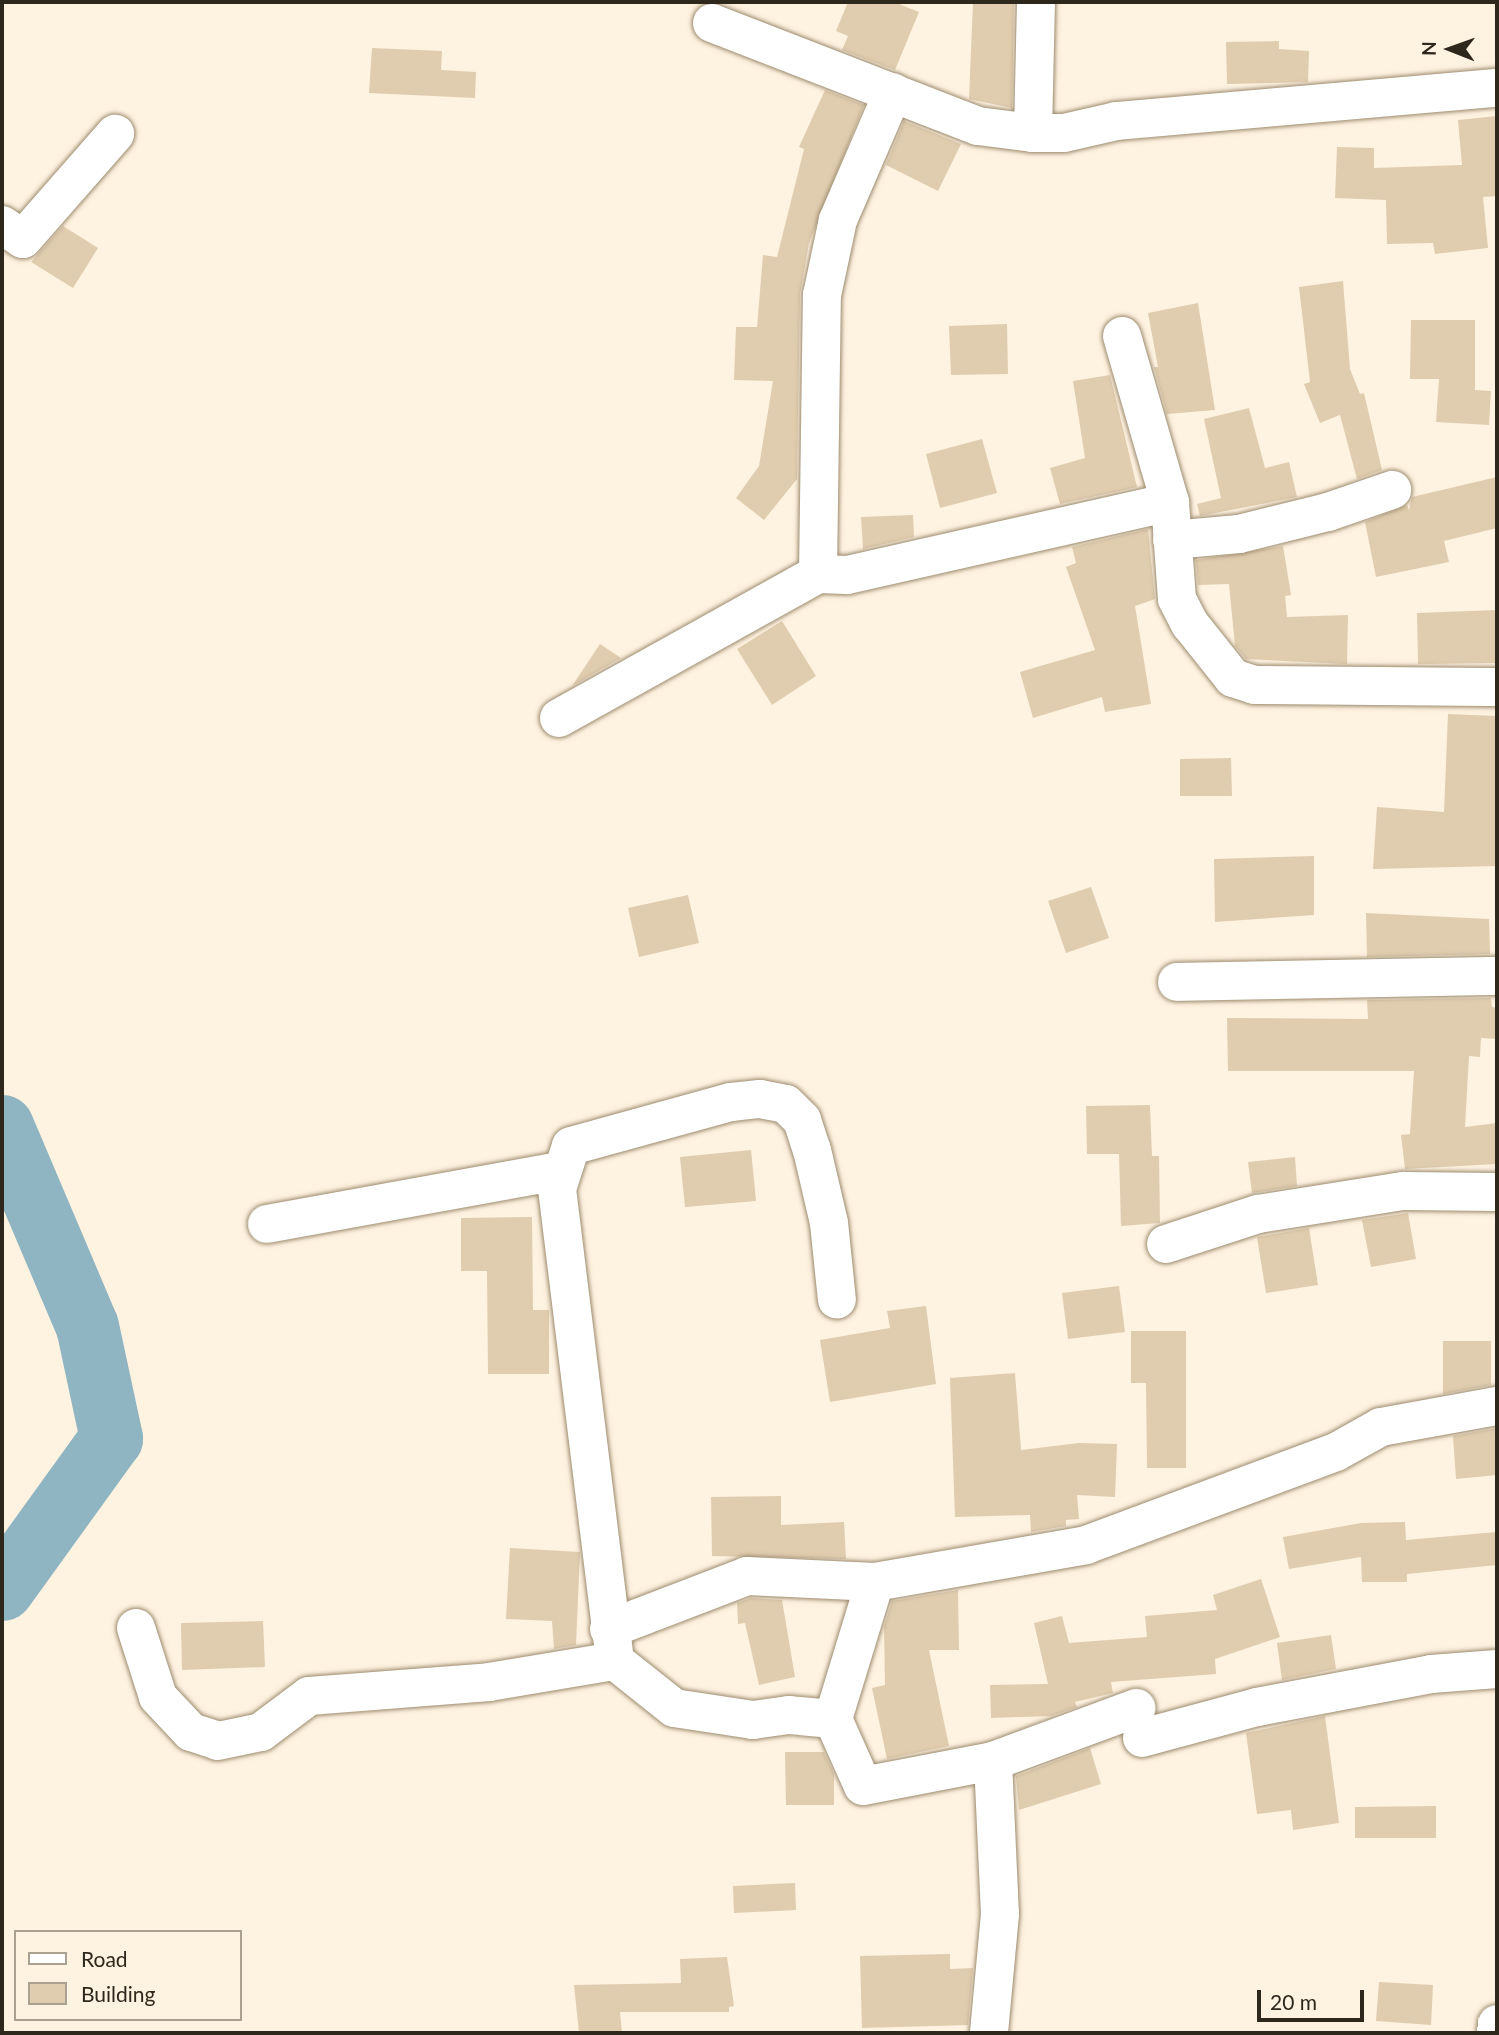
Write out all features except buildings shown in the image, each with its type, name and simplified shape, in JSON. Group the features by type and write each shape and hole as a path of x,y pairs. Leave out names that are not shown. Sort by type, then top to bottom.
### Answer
{"street":[{"path":"1034,133 1036,2"},
{"path":"712,23 978,126 1034,133 1064,133 1117,121 1497,88"},
{"path":"818,574 822,295 838,220 893,92"},
{"path":"2,225 23,239 115,134"},
{"path":"1122,336 1170,502 1177,599 1190,624 1233,678 1254,685 1497,687"},
{"path":"1172,540 1239,534 1328,512 1392,490"},
{"path":"559,718 818,574 847,575 1170,502"},
{"path":"1177,982 1497,976"},
{"path":"833,1719 789,1715 753,1720 674,1709 612,1645 557,1189 571,1146 731,1102 760,1099 786,1104 802,1120 812,1150 829,1223 837,1300"},
{"path":"267,1224 561,1171"},
{"path":"1167,1244 1258,1214 1404,1191 1497,1192"},
{"path":"136,1628 158,1697 191,1732 218,1741 261,1732 309,1696 489,1682 612,1645 747,1576 875,1582 1086,1545 1336,1452 1381,1427 1497,1406"},
{"path":"875,1582 833,1719 863,1786 993,1761 1139,1723 1258,1707 1431,1674 1497,1669"},
{"path":"989,2033 1000,1914 993,1761"},
{"path":"1496,2033 1497,2024"}],"waterway":[{"path":"2,1126 87,1326 111,1438 2,1589"}]}
